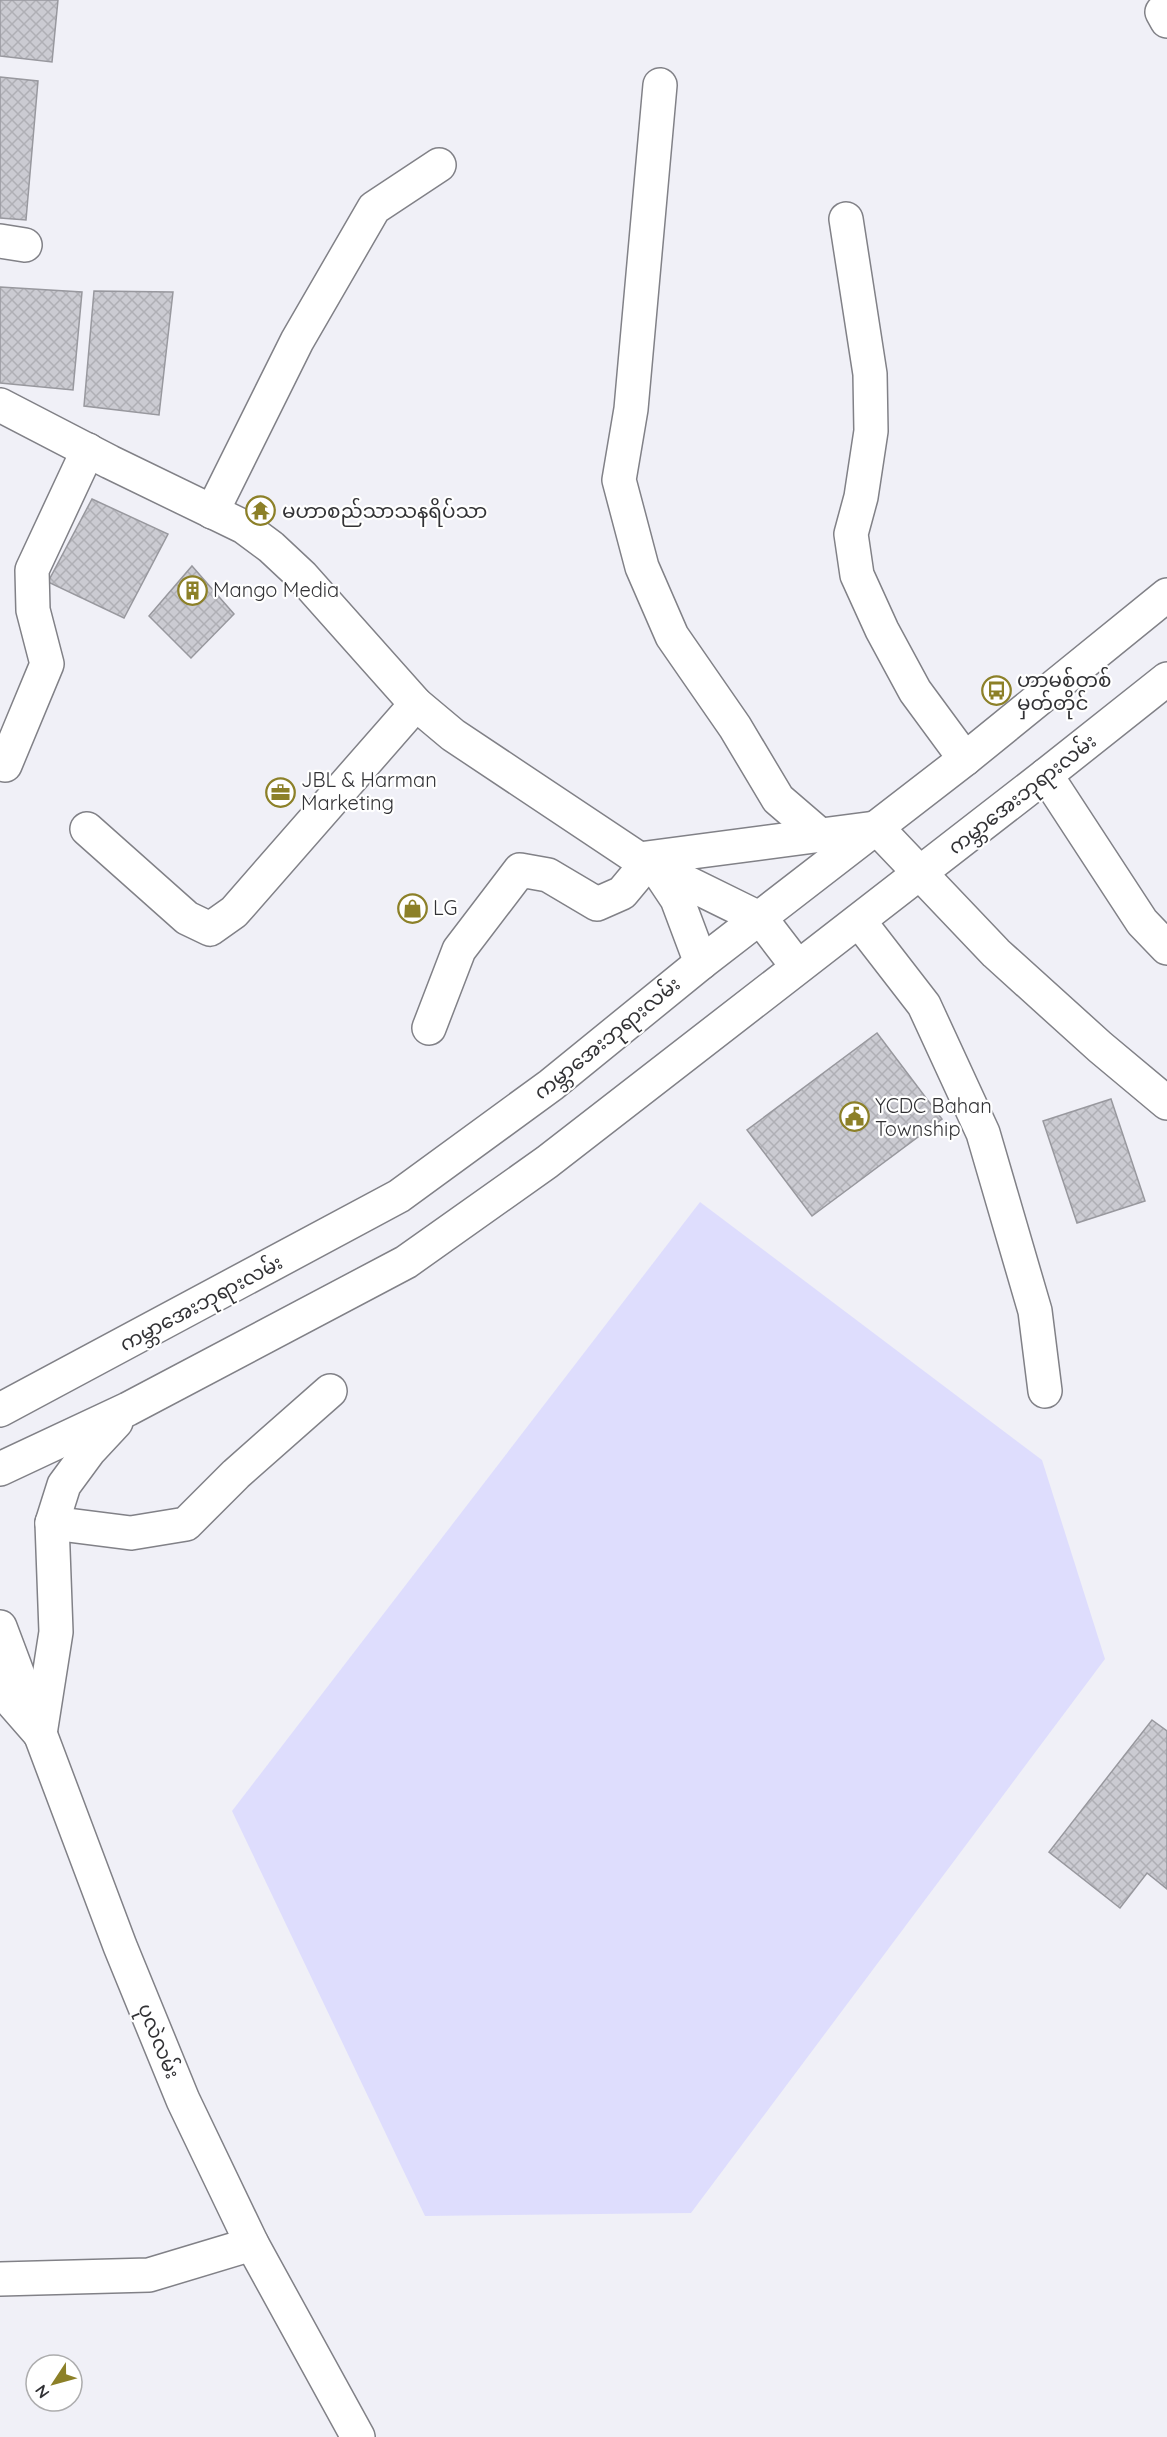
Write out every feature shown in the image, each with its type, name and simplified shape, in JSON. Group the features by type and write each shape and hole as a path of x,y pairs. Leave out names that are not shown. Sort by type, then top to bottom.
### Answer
{"street":[{"path":"660,85 631,409 619,480 642,567 672,636 735,727 778,799 821,836"},
{"path":"212,512 297,341 374,208 438,165"},
{"path":"846,219 870,374 871,431 861,497 851,534 857,575 882,630 915,691 965,759"},
{"path":"0,405 243,527 271,547 302,576 416,704 463,741 647,863 761,919 797,966"},
{"path":"5,765 47,664 33,610 32,570 88,450"},
{"name":"ကမ္ဘာအေးဘုရားလမ်း","path":"0,1410 399,1196 551,1085 701,963 761,919 965,759 1167,595"},
{"name":"ကမ္ဘာအေးဘုရားလမ်း","path":"0,1469 128,1409 406,1262 547,1162 797,966 859,921 1046,776 1167,679"},
{"path":"87,829 187,918 210,929 234,912 416,704"},
{"path":"1046,776 1142,922 1167,948"},
{"path":"429,1028 459,950 520,870 548,875 597,903 622,893 647,863 877,828 996,953 1100,1047 1167,1103"},
{"path":"647,863 677,899 701,963"},
{"path":"859,921 924,1005 983,1133 1035,1311 1045,1391"},
{"path":"0,1395 92,1362"},
{"path":"52,1523 130,1533 186,1524 236,1474 330,1391"},
{"path":"40,1734 56,1632 52,1523 64,1485 89,1451 128,1409"},
{"name":"ပုလဲလမ်း","path":"0,1626 120,1946 183,2100 252,2244 358,2437"},
{"path":"0,1688 40,1734"},
{"path":"0,2279 149,2275 252,2244"}],"shaded area":[{"path":"700,1202 1042,1460 1105,1659 691,2213 425,2216 232,1811"}],"building":[{"path":"0,0 58,0 52,62 0,56"},
{"path":"0,77 38,81 26,220 0,218"},
{"path":"0,287 82,292 73,390 0,383"},
{"path":"94,291 173,292 159,415 84,406"},
{"path":"92,499 168,534 124,618 48,582"},
{"name":"Mango Media","path":"192,566 234,614 191,658 149,616"},
{"path":"877,1033 942,1119 812,1216 747,1130"},
{"path":"1111,1099 1145,1201 1077,1223 1043,1121"},
{"path":"1152,1720 1167,1731 1167,1889 1147,1873 1120,1908 1049,1852"}],"place":[{"name":"မဟာစည်သာသနရိပ်သာ","path":"261,511"},
{"name":"Mango Media","path":"192,590"},
{"name":"ဟာမစ်တစ် မှတ်တိုင်","path":"996,691"},
{"name":"JBL & Harman Marketing","path":"280,792"},
{"name":"LG","path":"412,908"},
{"name":"YCDC Bahan Township","path":"854,1117"}]}
